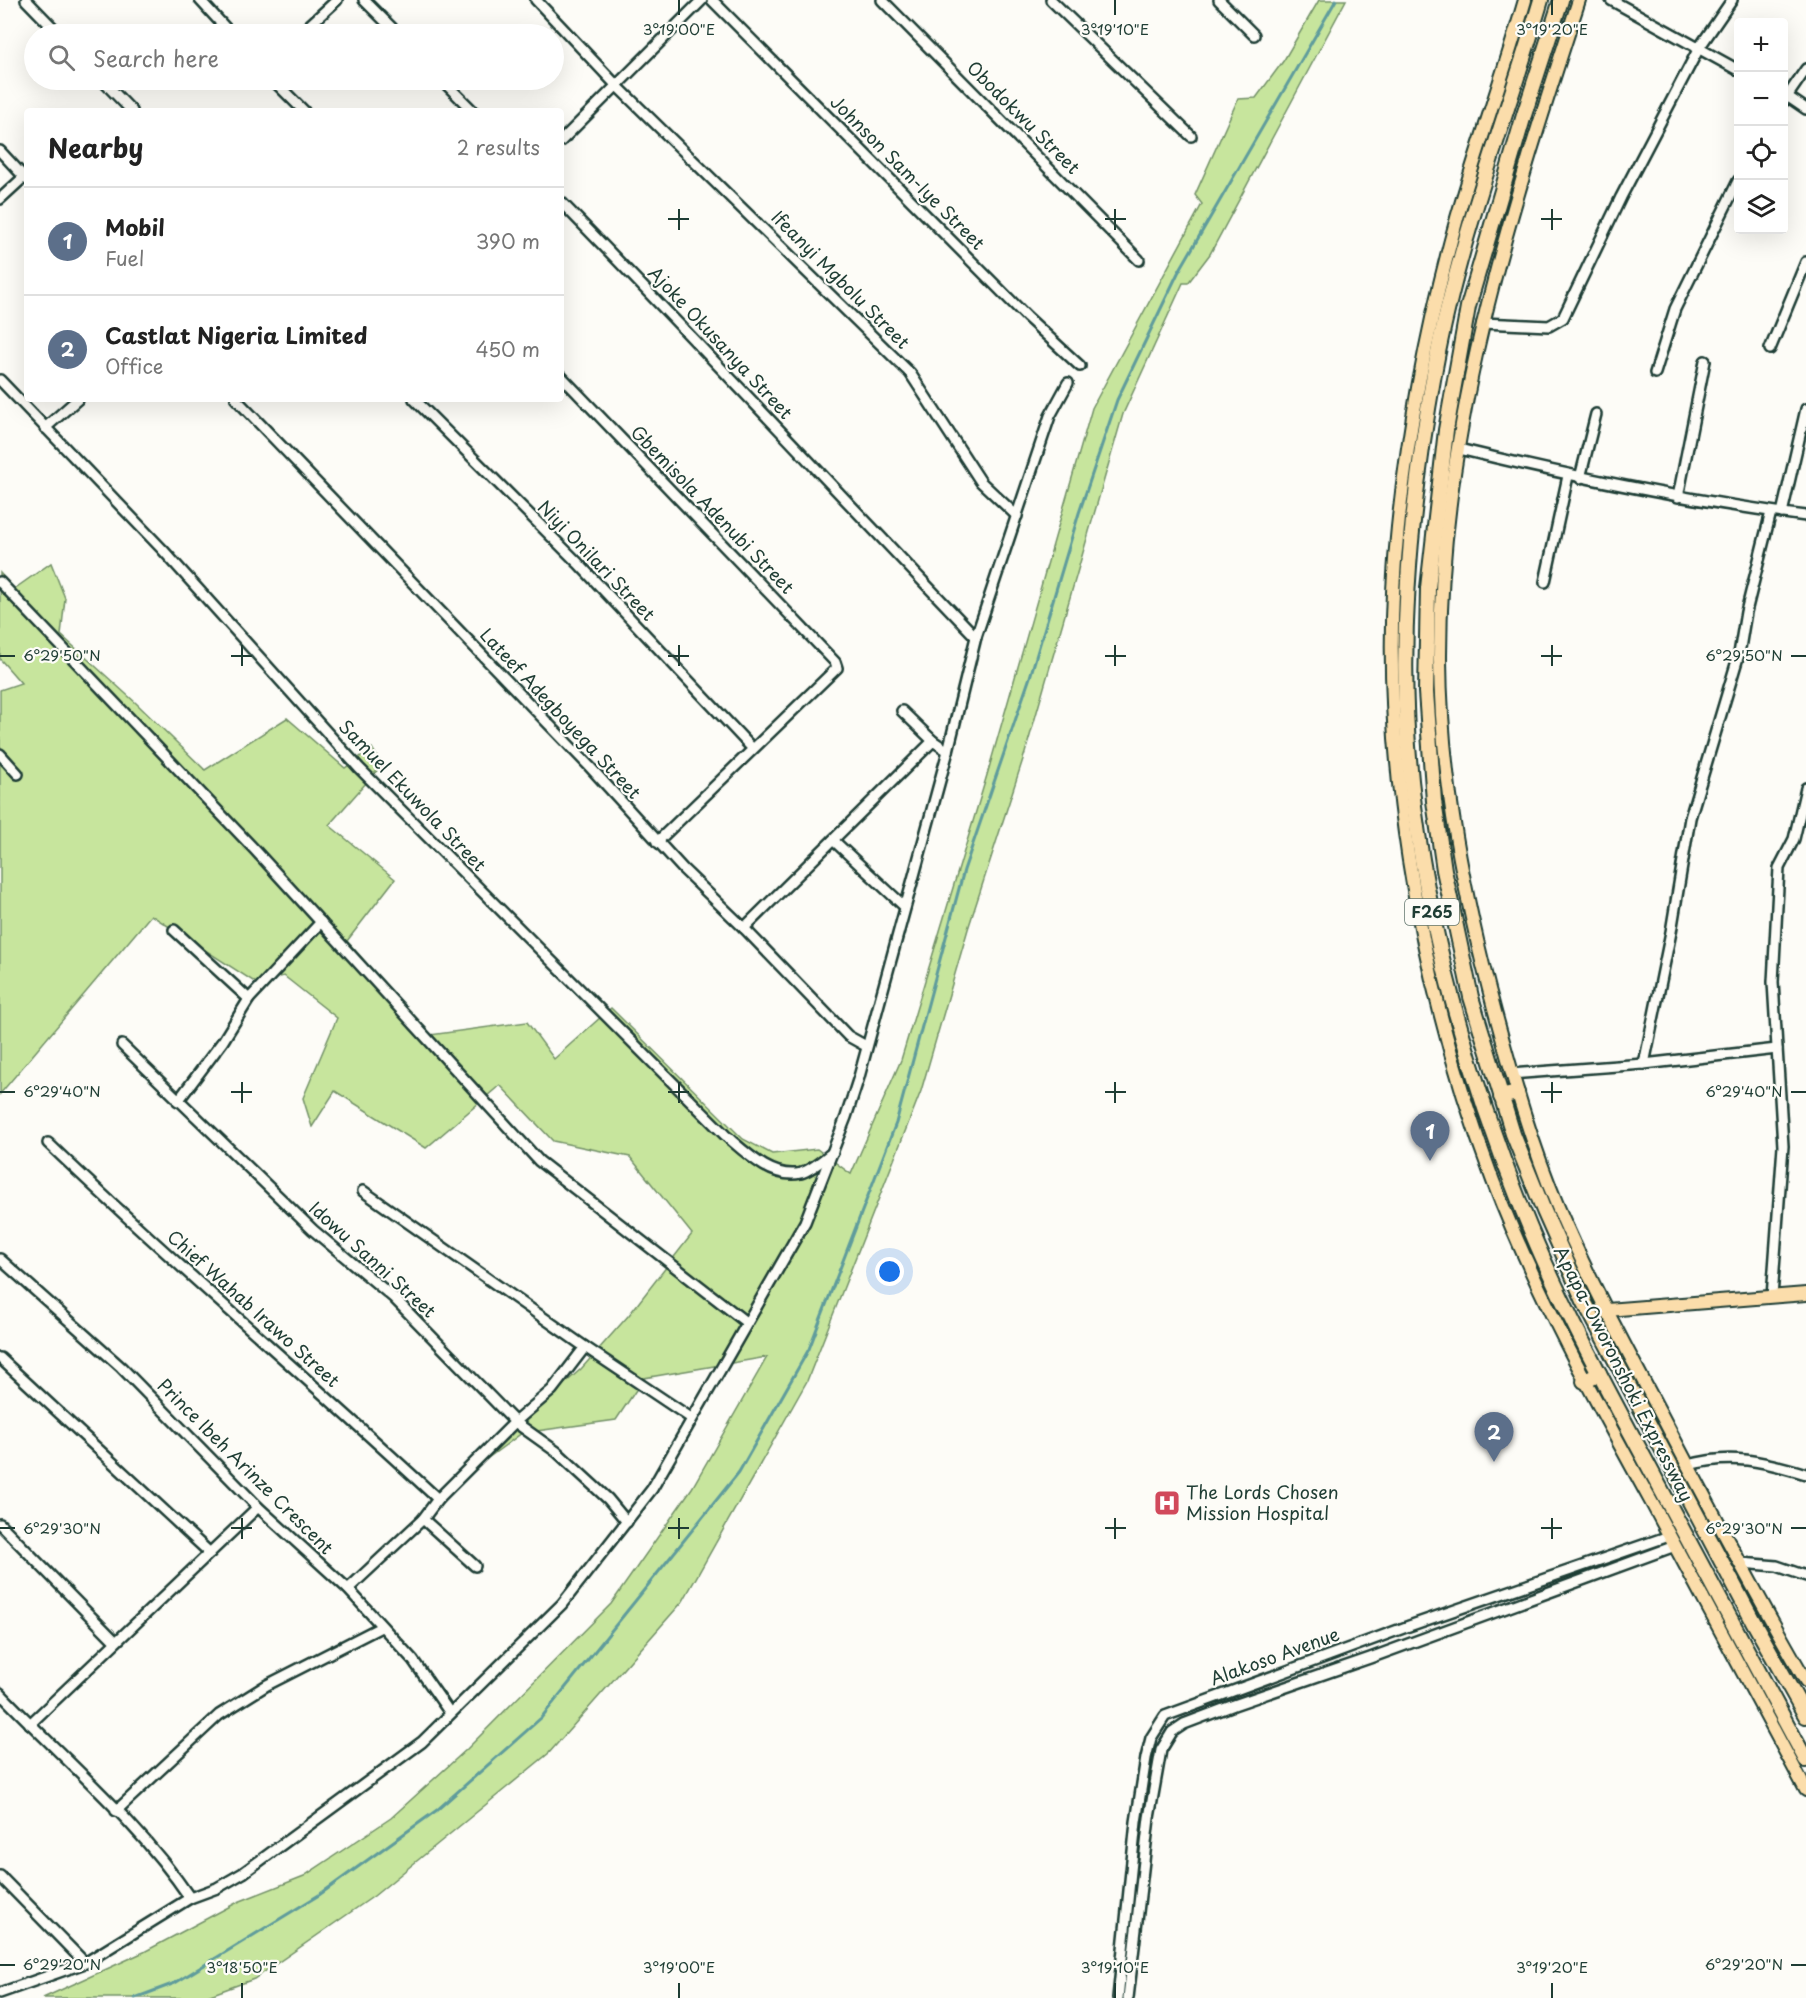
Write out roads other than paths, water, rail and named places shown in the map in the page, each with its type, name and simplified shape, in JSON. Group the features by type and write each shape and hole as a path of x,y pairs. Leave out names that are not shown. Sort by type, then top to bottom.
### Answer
{"highway":[{"name":"Apapa-Oworonshoki Expressway","path":"1541,0 1472,219 1450,302 1436,363 1415,504 1405,666 1419,878 1480,1095 1525,1216 1599,1373 1806,1760"},
{"name":"Apapa-Oworonshoki Expressway","path":"1561,0 1524,115 1468,307 1446,429 1428,588 1426,692 1434,801 1444,870 1471,997 1501,1097 1544,1211 1584,1301 1752,1621 1806,1716"},
{"path":"1501,1097 1517,1093"},
{"path":"1584,1381 1599,1373"}],"main road":[{"name":"Apapa-Oworonshoki Expressway","path":"1525,0 1456,223 1429,331 1413,414 1398,526 1391,685 1399,784 1419,878 1444,1023 1490,1171 1530,1266 1584,1381 1806,1790"},
{"name":"Apapa-Oworonshoki Expressway","path":"1579,0 1507,225 1482,323 1459,449 1444,578 1440,656 1449,796 1479,957 1517,1093 1558,1206 1607,1310 1688,1465 1806,1681"},
{"path":"1607,1310 1806,1294"}],"street":[{"path":"200,0 222,24"},
{"path":"311,24 337,0"},
{"path":"364,0 388,24"},
{"name":"Ifeanyi Mgbolu Street","path":"537,0 559,24"},
{"path":"564,138 702,0"},
{"name":"Johnson Sam-Iye Street","path":"712,0 1027,317 1080,366"},
{"name":"Obodokwu Street","path":"882,0 1139,260"},
{"path":"1051,0 1191,136"},
{"path":"1219,0 1254,35"},
{"path":"1611,0 1734,68"},
{"path":"1482,323 1549,326 1563,318 1621,196 1699,48 1732,0"},
{"path":"32,2 51,24"},
{"name":"Ifeanyi Mgbolu Street","path":"564,29 617,86 910,373 981,482 1017,516"},
{"path":"1788,93 1806,69"},
{"path":"112,90 129,108"},
{"path":"283,90 301,108"},
{"path":"452,90 470,108"},
{"path":"1788,99 1806,109"},
{"path":"0,151 24,176"},
{"path":"0,199 24,180"},
{"path":"1655,373 1675,309 1734,189"},
{"name":"Ajoke Okusanya Street","path":"564,205 694,337 852,509 976,637"},
{"path":"1770,349 1806,262"},
{"path":"1678,497 1705,362"},
{"name":"Gbemisola Adenubi Street","path":"564,379 835,662 837,668 752,748"},
{"name":"Samuel Ekuwola Street","path":"0,380 162,549 359,768 725,1134 753,1159 790,1173 802,1173 832,1152"},
{"path":"0,1993 86,1963 190,1898 217,1888 243,1873 422,1742 537,1631 627,1522 674,1453 691,1418 720,1374 805,1222 846,1117 948,751 976,637 1050,416 1068,383"},
{"path":"45,428 75,402"},
{"name":"Lateef Adegboyega Street","path":"239,402 588,766 657,842 848,1036 866,1046"},
{"name":"Niyi Onilari Street","path":"417,402 578,563 752,748"},
{"path":"1782,513 1806,409"},
{"path":"1580,478 1596,414"},
{"path":"1459,449 1568,476 1678,497 1806,516"},
{"path":"1545,582 1568,476"},
{"path":"1644,1064 1671,932 1690,818 1739,654 1746,612 1771,512"},
{"path":"0,582 255,849 539,1161 747,1323"},
{"path":"903,711 933,741 948,751"},
{"path":"744,928 933,741"},
{"path":"657,842 752,748"},
{"path":"0,754 18,774"},
{"path":"1772,1297 1783,1146 1773,982 1779,868 1794,839 1806,788"},
{"path":"833,840 905,907"},
{"path":"178,1101 222,1041 249,999 321,922"},
{"path":"174,930 249,999"},
{"name":"Idowu Sanni Street","path":"122,1045 313,1230 394,1298 515,1422 573,1467 608,1499 627,1522"},
{"path":"1511,1074 1644,1064 1777,1049"},
{"name":"Chief Wahab Irawo Street","path":"48,1143 130,1222 267,1342 438,1498"},
{"path":"363,1191 585,1347 691,1418"},
{"name":"Prince Ibeh Arinze Crescent","path":"0,1258 121,1367 258,1507 348,1589 413,1660 450,1713"},
{"path":"348,1589 423,1519 438,1498 515,1422 529,1413 552,1390 585,1347"},
{"path":"0,1358 210,1553"},
{"path":"1688,1465 1711,1459 1741,1458 1806,1474"},
{"path":"30,1724 258,1507"},
{"path":"423,1519 475,1566"},
{"path":"0,1524 115,1641"},
{"name":"Alakoso Avenue","path":"1118,1998 1136,1822 1146,1758 1151,1738 1165,1716 1409,1626 1672,1541"},
{"name":"Alakoso Avenue","path":"1128,1998 1149,1818 1161,1750 1172,1732 1184,1724 1370,1658 1672,1541"},
{"path":"1741,1563 1777,1566 1806,1576"},
{"path":"116,1811 219,1715 267,1685 381,1627"},
{"path":"0,1693 165,1862 190,1898"},
{"path":"0,1876 86,1963"}],"waterway":[{"path":"135,1998 175,1983 319,1895 437,1810 541,1718 739,1472 809,1349 896,1123 964,870 1030,677 1079,513 1117,400 1178,273 1336,0"}],"place":[{"name":"Mobil","path":"1430,1161"},
{"name":"Castlat Nigeria Limited","path":"1494,1462"},
{"name":"The Lords Chosen Mission Hospital","path":"1167,1503"}]}
